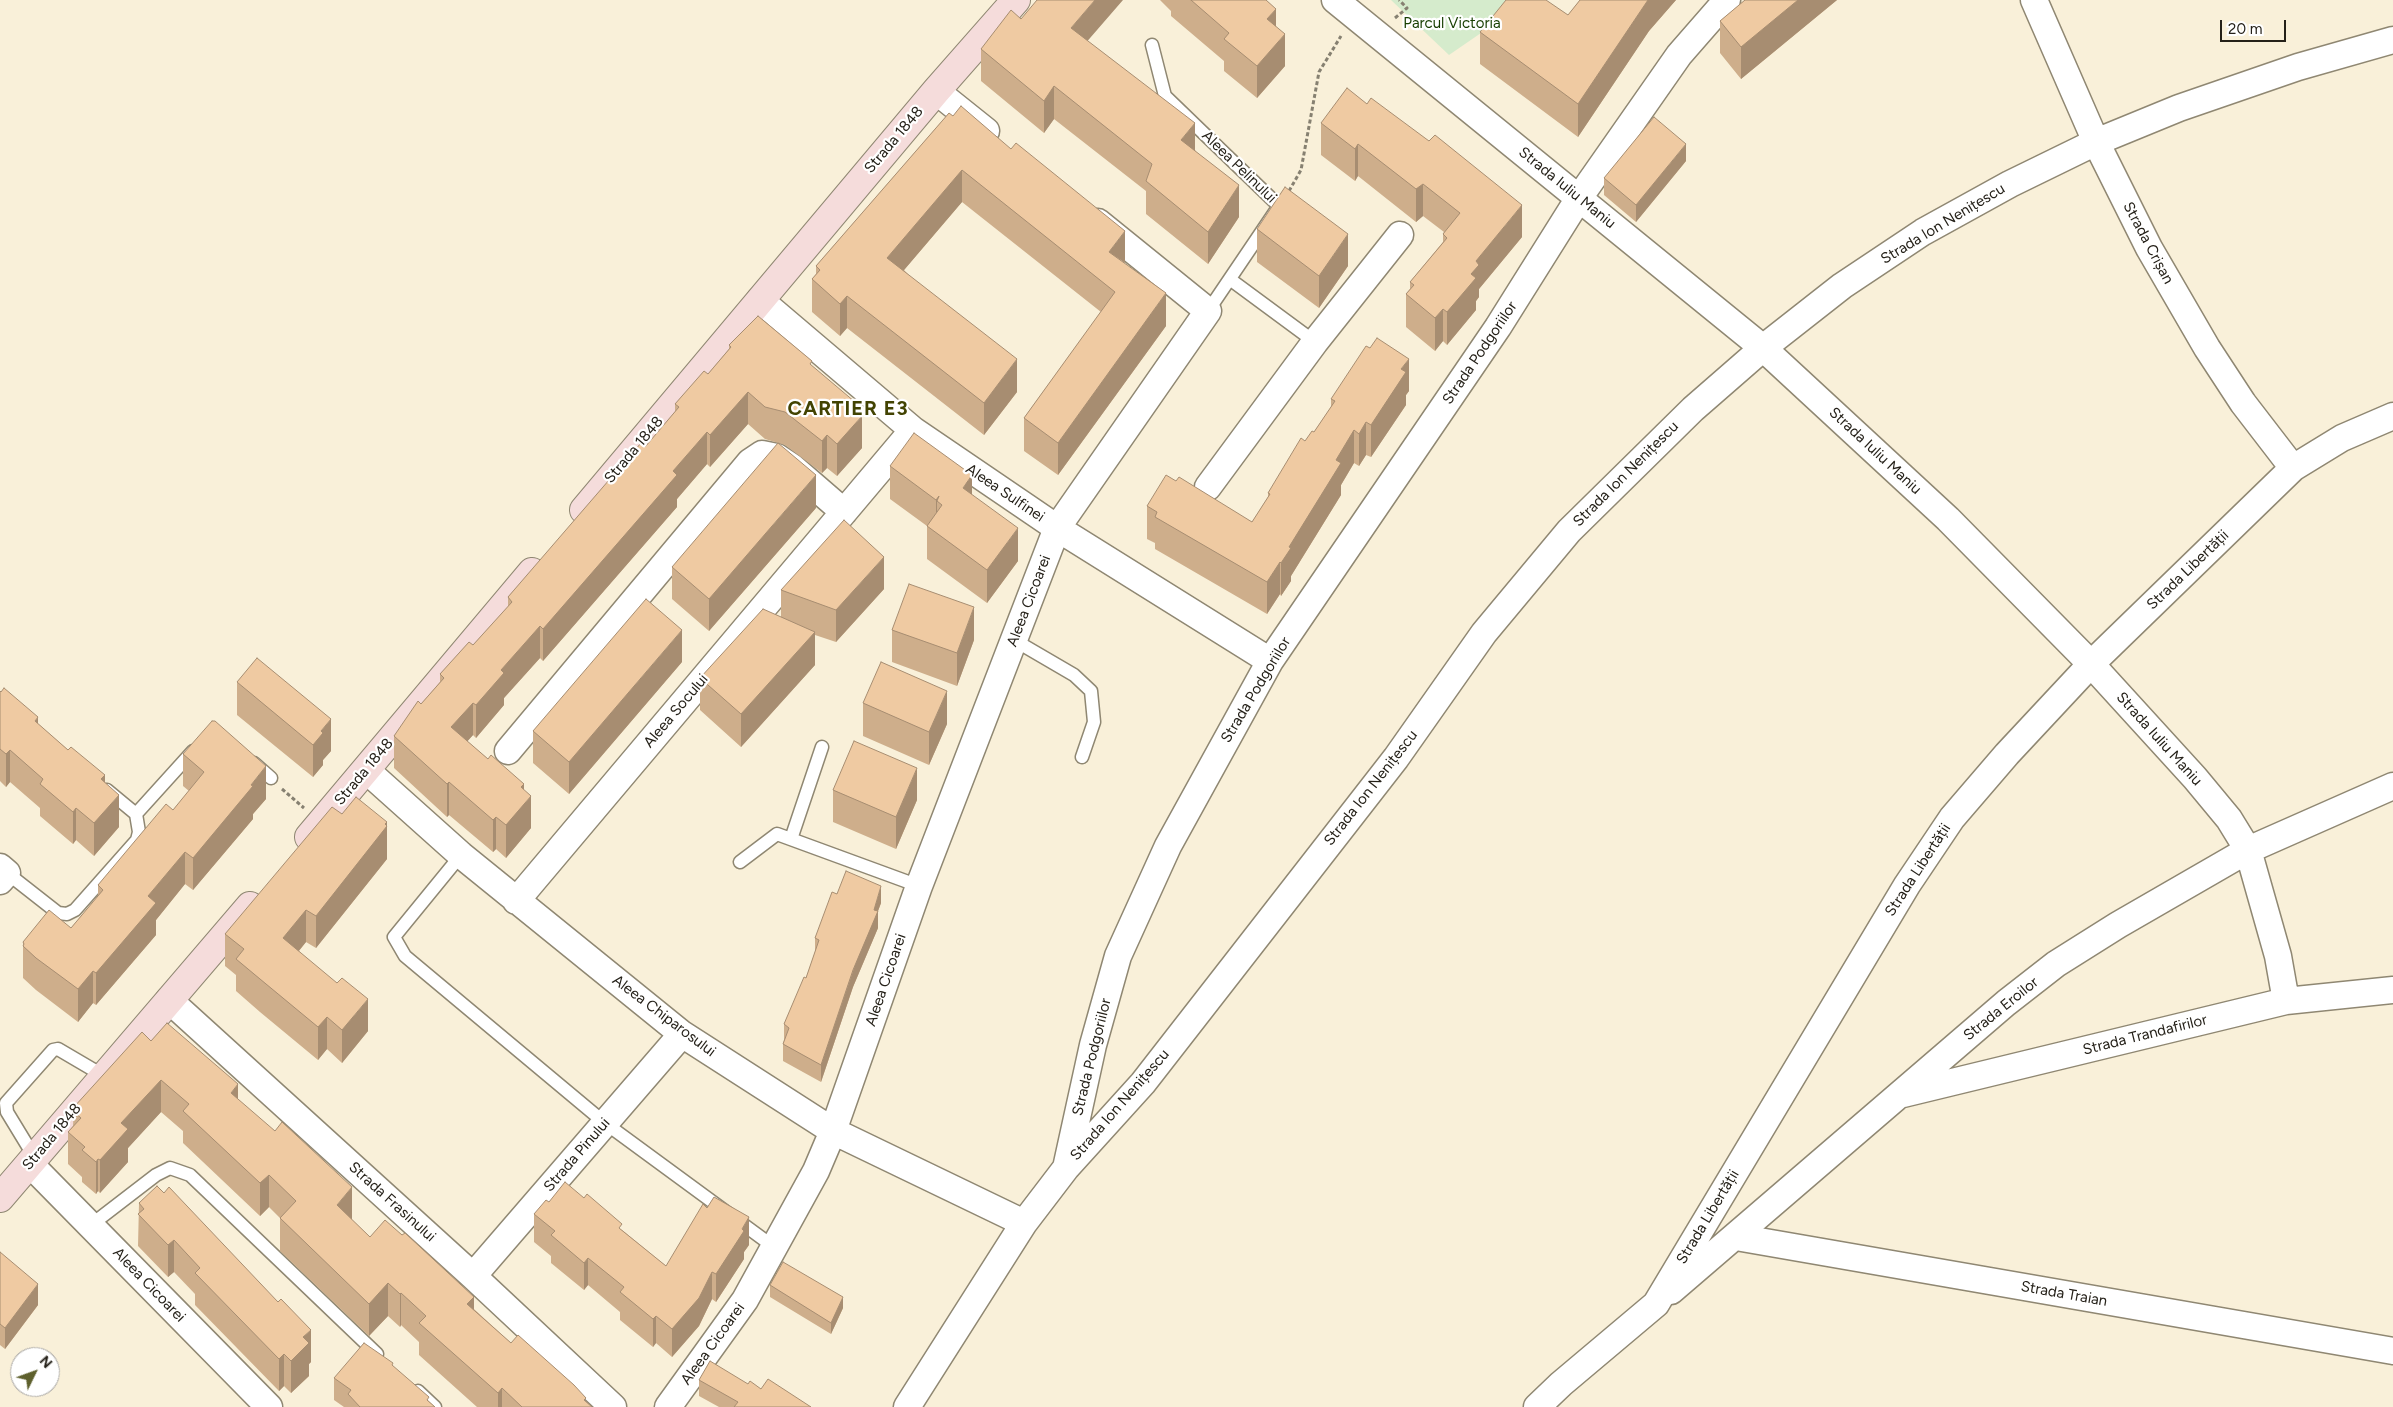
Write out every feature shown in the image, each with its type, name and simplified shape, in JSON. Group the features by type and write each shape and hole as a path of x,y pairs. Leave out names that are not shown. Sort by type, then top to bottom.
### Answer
{"main road":[{"name":"Strada 1848","path":"570,527 936,91 1016,0"},
{"name":"Strada 1848","path":"295,853 551,550"},
{"name":"Strada 1848","path":"0,1198 263,890"}],"street":[{"name":"Strada Podgoriilor","path":"907,1407 1024,1223 1066,1168 1093,1045 1118,956 1168,846 1270,661 1498,327 1579,198 1679,55 1727,0"},
{"name":"Strada Crișan","path":"2035,0 2096,142 2149,248 2207,348 2243,403 2293,468"},
{"name":"Strada Iuliu Maniu","path":"1344,8 1763,348 1948,519 2091,664 2212,798 2229,819 2248,850 2278,956 2286,1002"},
{"name":"Strada Ion Nenițescu","path":"1066,1168 1143,1083 1396,758 1484,633 1569,531 1693,409 1763,348 1842,286 1923,232 2010,184 2096,142 2179,108 2289,70 2393,40"},
{"path":"936,91 1008,149"},
{"path":"1077,205 1208,311"},
{"path":"1208,487 1315,342 1400,235"},
{"name":"Aleea Sulfinei","path":"760,300 913,430 1057,528 1270,661"},
{"name":"Aleea Pelinului","path":"1057,528 1208,311"},
{"name":"Strada Libertății","path":"1537,1407 1561,1384 1656,1304 1876,934 1952,818 2007,754 2091,664 2293,468 2342,438 2393,416"},
{"name":"Aleea Socului","path":"516,901 913,430"},
{"path":"508,751 750,462 762,454 776,457 792,467 844,512"},
{"name":"Aleea Cicoarei","path":"668,1407 745,1300 816,1171 833,1131 919,886 1057,528"},
{"name":"Aleea Chiparosului","path":"366,770 461,856 682,1034 833,1131 1024,1223"},
{"name":"Strada Eroilor","path":"1656,1304 1736,1237 2006,1002 2056,964 2118,925 2248,850 2393,786"},
{"name":"Strada Trandafirilor","path":"1900,1095 2286,1002 2393,990"},
{"name":"Strada Frasinului","path":"169,1000 473,1276 613,1407"},
{"name":"Strada Pinului","path":"473,1276 682,1034"},
{"name":"Aleea Cicoarei","path":"32,1161 91,1225 269,1407"},
{"name":"Strada Traian","path":"1736,1237 2393,1351"}],"lane":[{"name":"Aleea Pelinului","path":"1152,45 1165,96 1280,206 1208,311"},
{"path":"1231,280 1315,342"},
{"path":"1014,640 1074,675 1090,691 1094,722 1082,758"},
{"path":"136,814 202,742"},
{"path":"790,839 822,747"},
{"path":"243,753 271,778"},
{"path":"2,873 58,913 72,913 137,840 139,832 136,814 100,784"},
{"path":"740,862 778,834 919,886"},
{"path":"461,856 394,938 405,956 605,1123 774,1247"},
{"path":"32,1161 7,1112 6,1102 53,1050 58,1049 104,1076"},
{"path":"91,1225 156,1175 170,1168 190,1174 387,1364"},
{"path":"408,1382 435,1407"}],"path":[{"path":"1280,206 1301,170 1319,72 1344,8"},
{"path":"271,778 320,824"}],"green space":[{"name":"Parcul Victoria","path":"1391,0 1529,0 1449,55"}],"building":[{"path":"1037,0 1095,0 1071,28 1195,123 1181,140 1239,185 1208,232 1146,181 1152,164 1054,86 1044,101 981,49 1011,10 1021,19"},
{"path":"1191,0 1266,0 1276,9 1267,19 1285,34 1257,66 1224,39 1229,33"},
{"path":"1506,0 1546,0 1568,15 1580,0 1648,0 1578,104 1480,32"},
{"path":"1745,0 1798,0 1741,47 1720,21"},
{"path":"1347,88 1367,104 1371,98 1429,141 1435,135 1522,205 1476,261 1479,265 1471,274 1476,278 1447,312 1443,309 1435,318 1406,294 1414,285 1410,282 1447,238 1443,234 1460,213 1423,184 1416,189 1358,144 1355,149 1321,123"},
{"path":"961,106 1011,149 1016,143 1125,231 1109,252 1166,293 1058,443 1024,418 1115,292 962,170 887,258 1017,359 984,403 847,296 840,304 812,279 820,270 816,266 949,113 953,116"},
{"path":"1654,117 1686,144 1636,205 1604,178"},
{"path":"1285,187 1348,234 1319,276 1257,229"},
{"path":"758,316 812,361 810,364 855,402 852,406 862,416 837,444 827,435 822,441 785,412 765,407 748,392 710,435 707,432 673,471 677,475 543,629 540,626 501,670 504,673 476,705 473,703 451,727 488,759 491,755 524,784 521,787 531,796 506,825 496,817 493,820 449,782 447,784 394,736 418,701 421,704 444,678 440,674 469,642 473,645 512,602 508,597 641,443 645,447 679,407 675,404 704,371 708,374 731,347 729,345"},
{"path":"1377,338 1409,359 1401,369 1406,372 1371,425 1366,422 1359,434 1354,430 1336,460 1341,463 1289,547 1291,548 1267,582 1155,517 1157,512 1147,506 1166,475 1176,481 1179,477 1252,522 1301,438 1305,441 1312,431 1314,432 1335,401 1331,399 1366,346 1370,348"},
{"path":"914,433 972,475 963,488 1018,528 987,570 927,526 942,505 937,501 939,496 936,500 890,466"},
{"path":"778,443 816,475 709,599 672,567"},
{"path":"844,520 884,557 836,610 781,590"},
{"path":"909,584 974,607 957,653 892,630"},
{"path":"646,599 682,630 569,762 533,731"},
{"path":"763,609 815,632 741,714 700,678"},
{"path":"257,658 331,719 313,745 237,682"},
{"path":"881,662 947,691 929,732 863,703"},
{"path":"4,688 38,717 35,721 68,750 71,747 105,775 101,779 119,795 94,823 76,808 73,812 40,784 43,779 10,750 6,754 0,749 0,691"},
{"path":"212,721 215,721 266,766 251,785 253,786 193,858 185,852 148,896 156,903 96,973 93,971 78,989 36,958 23,946 23,942 49,910 71,928 103,890 98,885 166,804 173,810 204,772 183,754"},
{"path":"854,741 917,768 896,817 833,790"},
{"path":"356,797 387,822 385,824 387,826 316,916 306,910 283,938 337,983 342,978 368,999 342,1030 327,1017 318,1027 236,959 244,949 225,934 332,807 342,814"},
{"path":"846,871 881,886 874,910 878,911 853,970 821,1065 783,1044 789,1028 784,1024 804,977 806,978 819,940 815,938 832,892 837,894"},
{"path":"167,1023 238,1084 231,1093 275,1131 282,1122 352,1187 337,1205 370,1237 385,1220 402,1235 405,1233 474,1297 467,1304 511,1343 518,1335 574,1385 586,1398 584,1400 592,1407 522,1407 502,1388 498,1393 419,1323 426,1316 388,1283 369,1304 280,1218 296,1201 269,1175 260,1183 183,1111 189,1104 161,1080 121,1123 128,1129 100,1160 98,1159 96,1162 82,1150 85,1147 68,1132 81,1118 73,1111 76,1109 74,1107 142,1032 151,1041"},
{"path":"565,1182 584,1198 587,1194 622,1224 619,1228 666,1266 703,1204 707,1208 714,1197 749,1217 742,1229 744,1231 716,1274 712,1272 699,1298 672,1329 656,1316 653,1319 620,1292 624,1287 588,1258 584,1263 551,1235 555,1231 534,1214 546,1200 549,1202"},
{"path":"157,1186 164,1193 169,1187 278,1302 281,1299 311,1330 303,1337 309,1343 291,1361 284,1354 279,1359 195,1273 200,1268 174,1240 168,1245 138,1214 144,1209 139,1203"},
{"path":"0,1252 38,1284 5,1328 0,1324"},
{"path":"783,1262 843,1297 831,1323 770,1285"},
{"path":"364,1343 393,1363 392,1365 429,1397 427,1400 435,1407 360,1407 348,1394 351,1390 334,1378"},
{"path":"710,1361 748,1384 750,1381 761,1389 768,1379 811,1407 734,1407 738,1402 699,1380"}],"district":[{"name":"CARTIER E3","path":"848,409"}]}
